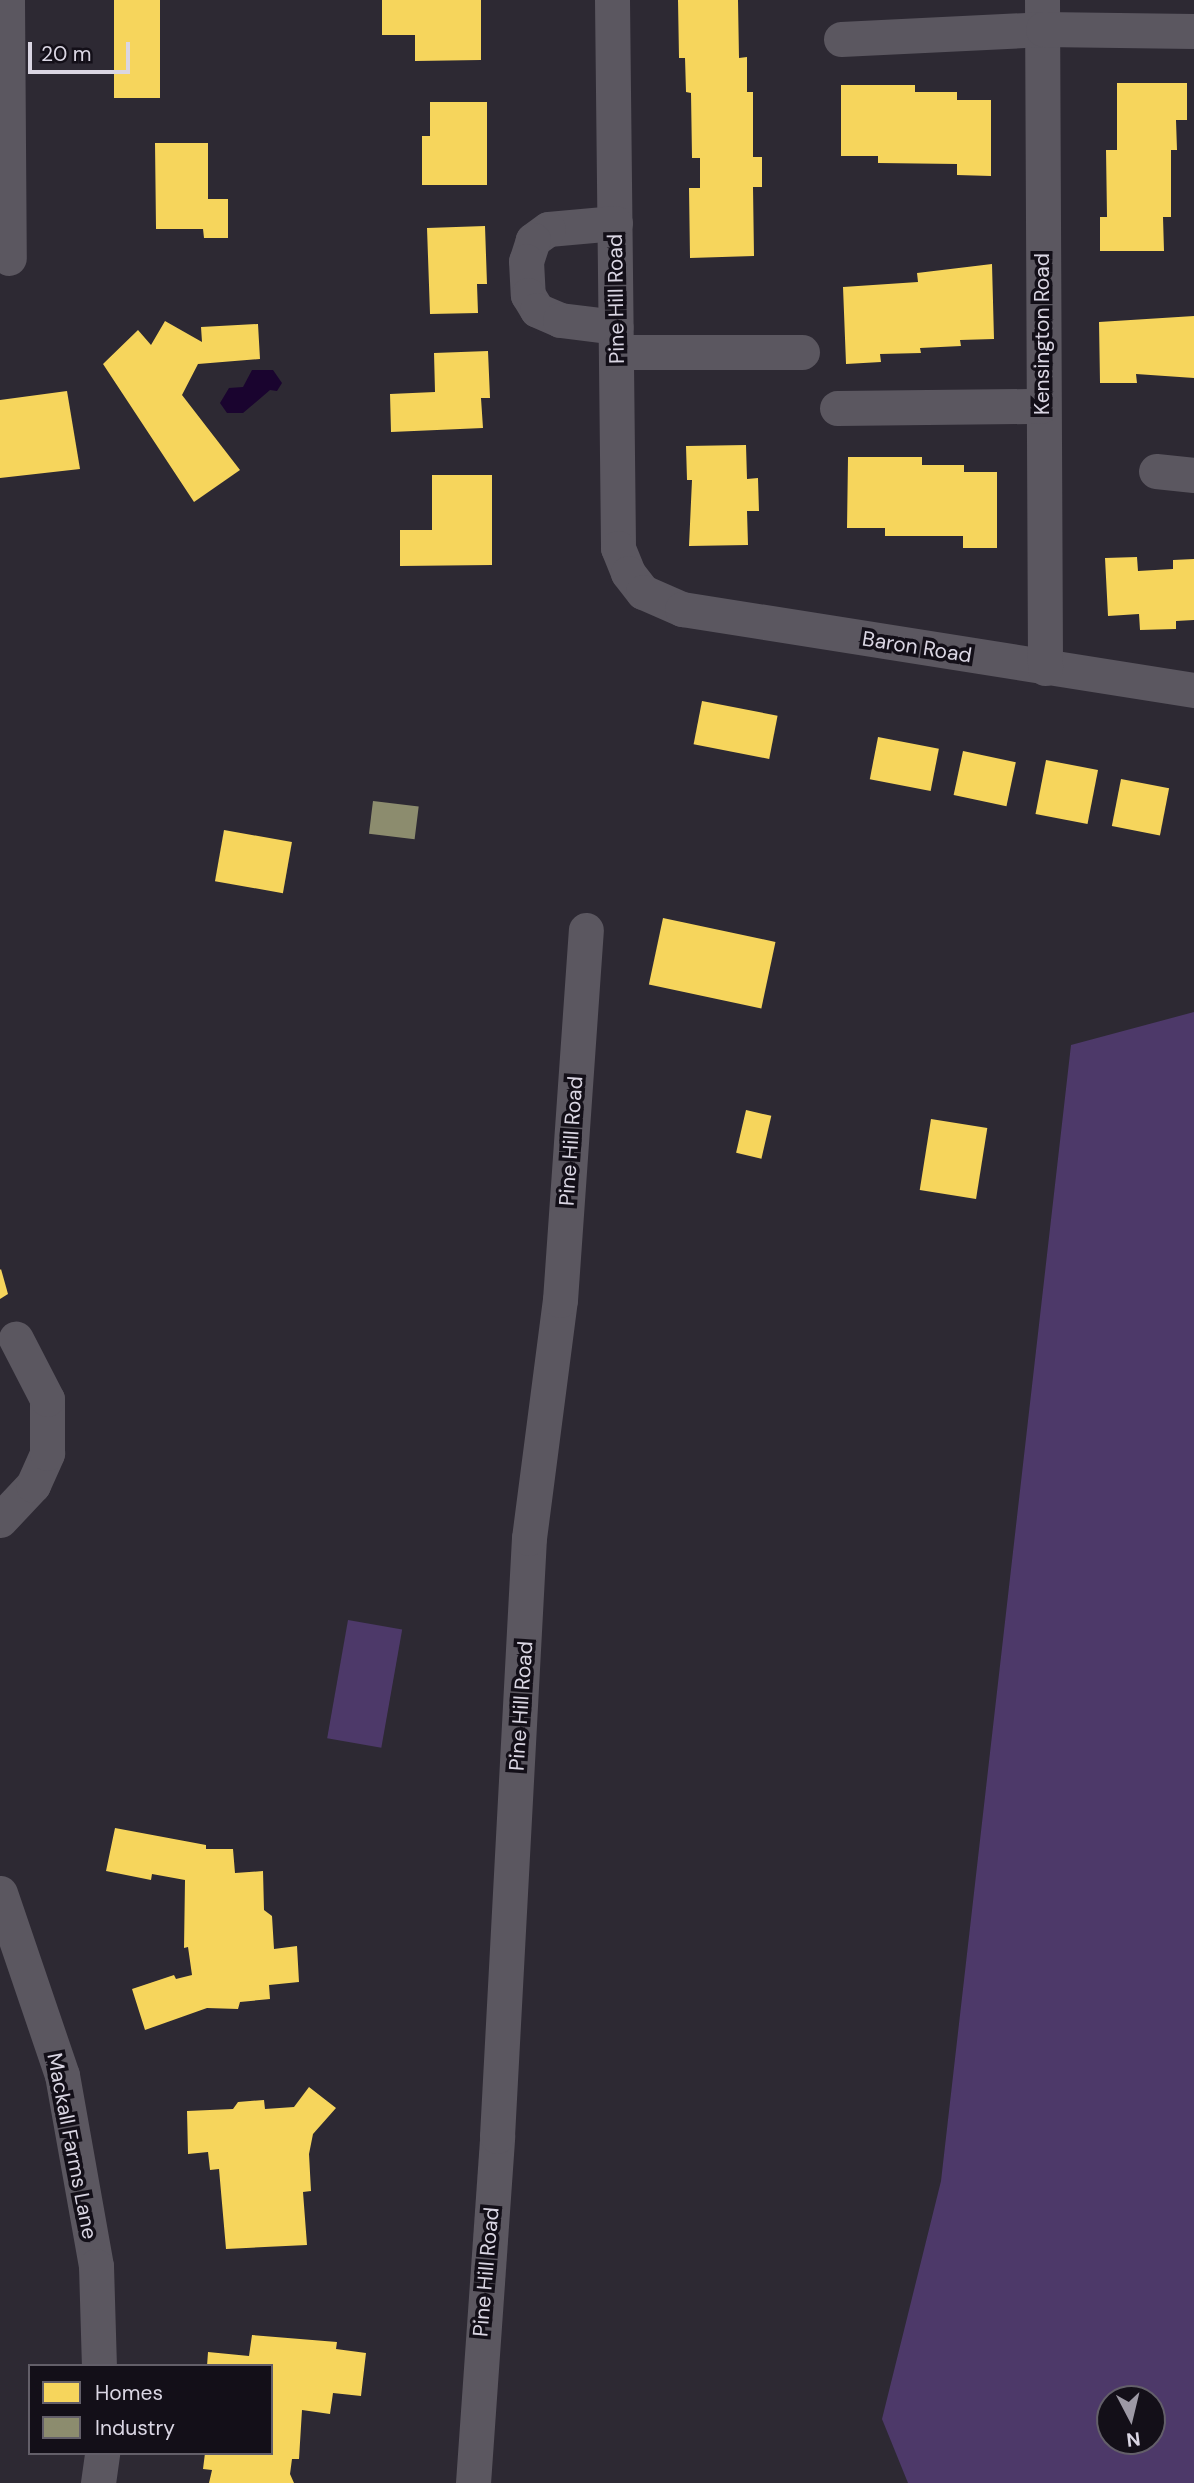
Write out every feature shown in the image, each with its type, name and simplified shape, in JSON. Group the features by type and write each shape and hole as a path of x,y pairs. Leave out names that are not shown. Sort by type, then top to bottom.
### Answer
{"street":[{"path":"7,0 9,258"},
{"name":"Pine Hill Road","path":"612,0 618,548 628,573 643,592"},
{"path":"841,39 1043,15 1194,31"},
{"name":"Kensington Road","path":"1043,15 1041,406 1045,668"},
{"path":"615,223 548,229 533,240 526,261 528,295 537,310 616,340 802,352"},
{"path":"837,408 1041,406"},
{"path":"1156,471 1194,475"},
{"name":"Baron Road","path":"643,592 682,609 1194,690"},
{"name":"Pine Hill Road","path":"473,2483 497,2136 529,1538 560,1300 586,930"},
{"path":"0,1520 33,1485 47,1454 47,1399 16,1339"},
{"name":"Mackall Farms Lane","path":"0,1893 62,2075 96,2266 99,2364"},
{"path":"98,2483 102,2455"}],"shaded area":[{"path":"252,370 273,370 282,383 277,391 270,390 243,413 227,413 220,403 229,388 243,387"},
{"path":"1194,1012 1194,2483 908,2483 882,2419 941,2181 1071,1045"},
{"path":"348,1620 402,1630 381,1748 327,1738"}],"building: Homes":[{"path":"114,0 160,0 160,98 114,98"},
{"path":"382,0 481,0 481,60 415,61 415,35 382,35"},
{"path":"678,0 738,0 739,58 747,57 747,92 753,92 753,157 762,157 762,187 753,187 754,256 690,258 689,188 700,188 700,158 692,158 691,93 686,92 685,58 679,58"},
{"path":"1117,83 1187,83 1187,120 1176,120 1177,150 1171,150 1171,217 1163,217 1164,251 1100,251 1100,217 1107,217 1106,150 1117,150"},
{"path":"841,85 915,85 915,92 957,92 957,100 991,100 991,176 957,175 957,164 878,163 878,156 841,156"},
{"path":"430,102 487,102 487,185 422,185 422,136 430,136"},
{"path":"155,143 208,143 208,199 228,199 228,238 204,238 203,229 156,229"},
{"path":"485,226 487,284 477,284 478,313 430,314 427,228"},
{"path":"992,264 994,339 960,340 961,346 920,348 921,353 880,354 881,362 846,364 843,287 918,282 917,273"},
{"path":"1194,316 1194,378 1136,374 1137,383 1100,383 1099,322"},
{"path":"165,321 202,342 201,327 258,324 260,359 198,364 182,395 240,470 194,502 103,364 138,330 151,345"},
{"path":"488,351 490,398 481,398 483,428 391,432 390,394 435,392 434,353"},
{"path":"67,391 80,469 0,478 0,400"},
{"path":"746,445 747,479 758,478 759,511 747,511 748,545 689,546 692,480 687,480 686,446"},
{"path":"848,457 922,457 922,465 964,465 964,472 997,472 997,548 963,548 963,536 885,536 885,528 847,528"},
{"path":"432,475 492,475 492,565 400,566 400,530 432,530"},
{"path":"1137,557 1138,571 1173,569 1173,560 1194,559 1194,620 1176,621 1176,629 1140,630 1139,614 1108,616 1105,558"},
{"path":"702,701 778,716 769,759 694,744"},
{"path":"878,737 939,749 931,791 870,779"},
{"path":"963,751 1016,762 1006,806 954,795"},
{"path":"1046,760 1098,770 1088,824 1036,814"},
{"path":"1121,779 1169,788 1160,835 1112,826"},
{"path":"224,830 292,842 283,893 215,881"},
{"path":"663,918 775,942 761,1008 649,985"},
{"path":"746,1110 771,1116 761,1159 736,1153"},
{"path":"931,1119 987,1128 976,1199 920,1190"},
{"path":"0,1270 8,1294 0,1299"},
{"path":"115,1828 206,1845 206,1849 233,1849 235,1873 263,1871 264,1910 272,1916 274,1949 297,1946 299,1982 269,1985 270,1999 240,2002 238,2009 207,2008 145,2030 132,1989 174,1975 176,1979 192,1975 188,1947 184,1948 185,1880 152,1874 151,1880 106,1871"},
{"path":"309,2087 336,2108 313,2134 309,2154 311,2191 303,2192 307,2245 226,2249 219,2169 210,2170 208,2152 188,2154 187,2111 233,2109 238,2102 264,2100 265,2109 294,2107"},
{"path":"252,2335 337,2342 336,2349 366,2353 361,2396 333,2393 330,2414 302,2410 299,2459 292,2459 290,2474 294,2483 209,2483 212,2470 203,2469 205,2455 273,2455 273,2364 207,2364 208,2352 249,2356"}],"building: Industry":[{"path":"373,801 419,807 415,839 369,834"}]}
